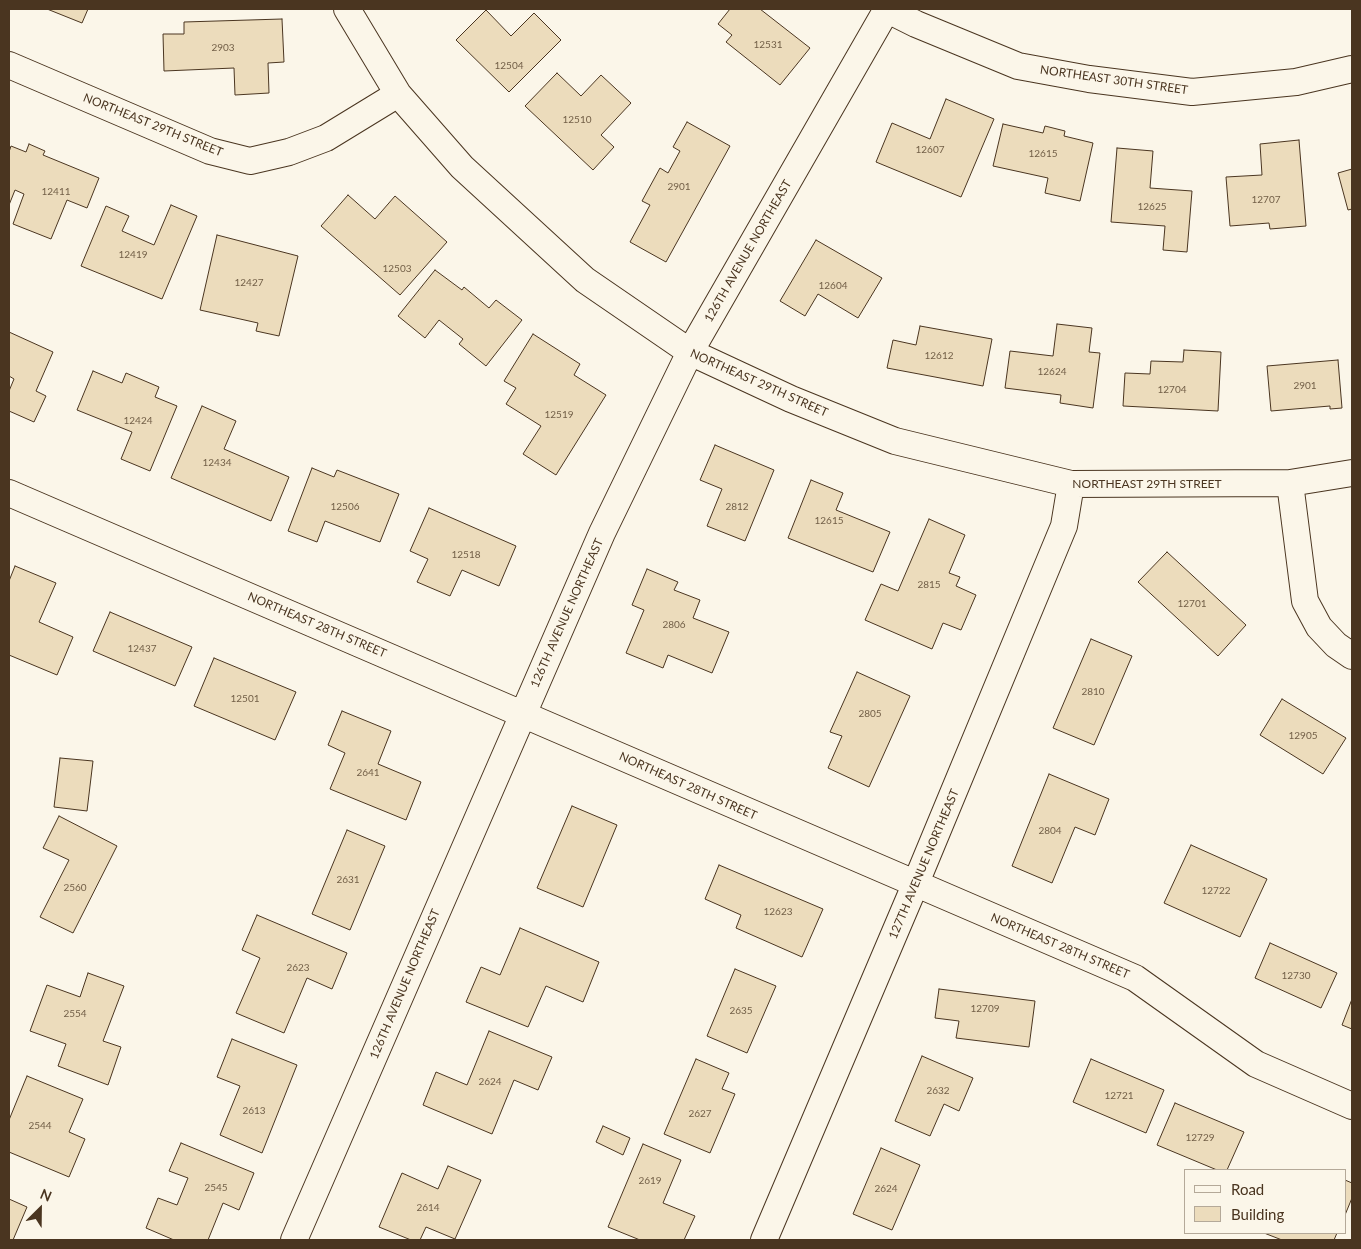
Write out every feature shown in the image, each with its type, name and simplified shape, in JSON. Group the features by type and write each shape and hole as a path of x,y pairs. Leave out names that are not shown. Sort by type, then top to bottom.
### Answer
{"street":[{"path":"347,9 398,94"},
{"name":"NORTHEAST 30TH STREET","path":"886,9 916,24 1018,66 1099,80 1192,92 1296,82 1352,69"},
{"name":"126TH AVENUE NORTHEAST","path":"294,1240 602,533 690,352 886,9"},
{"name":"NORTHEAST 29TH STREET","path":"9,65 210,151 250,161 289,152 326,138 398,94 462,167 521,224 585,280 690,352 791,399 895,441 1071,484 1290,483 1352,474"},
{"path":"1290,483 1305,600 1319,626 1336,645 1352,656"},
{"name":"127TH AVENUE NORTHEAST","path":"764,1240 915,885 1064,526 1071,484"},
{"name":"NORTHEAST 28TH STREET","path":"9,493 915,885 1135,978 1256,1064 1352,1106"}],"building":[{"path":"47,9 88,9 82,23"},
{"path":"730,9 760,9 810,48 780,85 726,42 732,35 718,24"},
{"path":"486,10 511,36 534,13 561,40 509,92 456,40"},
{"path":"282,19 284,62 268,63 269,93 235,95 234,68 164,71 163,34 184,34 184,22"},
{"path":"557,73 581,96 601,75 631,103 601,135 614,147 593,170 525,106"},
{"path":"946,99 994,119 961,197 876,162 892,123 930,139"},
{"path":"687,122 730,146 666,262 630,242 650,205 642,201 660,168 668,173 680,151 673,147"},
{"path":"1003,124 1043,133 1045,126 1065,131 1064,136 1093,143 1080,201 1045,193 1048,178 993,166"},
{"path":"1299,140 1306,226 1270,229 1269,223 1230,226 1226,177 1262,175 1260,144"},
{"path":"29,144 45,151 43,155 99,178 87,208 67,200 51,239 13,224 24,194 15,190 9,205 9,152 11,146 26,152"},
{"path":"1117,148 1153,151 1150,188 1192,191 1187,252 1163,250 1165,226 1111,222"},
{"path":"1352,169 1352,209 1348,210 1338,173"},
{"path":"348,195 375,219 395,196 447,242 400,295 321,226"},
{"path":"171,205 197,216 162,299 81,266 106,206 129,216 122,231 154,245"},
{"path":"217,235 298,256 279,336 256,331 258,323 200,310"},
{"path":"816,240 882,278 858,318 818,294 805,316 780,301"},
{"path":"435,270 462,290 464,287 489,308 496,300 522,320 486,366 459,344 463,339 439,320 425,338 398,316"},
{"path":"1057,324 1092,328 1089,352 1100,353 1093,408 1060,403 1061,395 1005,388 1010,351 1053,356"},
{"path":"920,326 992,339 983,386 887,368 893,340 916,345"},
{"path":"9,332 53,352 36,391 46,396 34,422 9,411 9,391 14,379 9,376"},
{"path":"533,334 580,364 574,375 606,395 556,475 523,454 541,426 506,404 516,388 504,381"},
{"path":"1184,350 1221,352 1218,411 1123,406 1125,373 1150,374 1151,361 1183,362"},
{"path":"1338,360 1342,408 1330,409 1330,406 1271,411 1267,366"},
{"path":"93,371 122,383 126,373 159,387 155,397 177,406 150,471 121,459 132,432 77,410"},
{"path":"202,406 236,421 224,449 289,477 271,521 171,478"},
{"path":"715,445 774,470 745,541 707,526 722,489 700,480"},
{"path":"312,468 334,477 337,470 399,494 380,542 325,521 317,542 288,531"},
{"path":"811,480 843,493 836,510 890,532 873,572 788,538"},
{"path":"429,508 516,546 499,586 462,570 450,596 417,582 428,559 410,551"},
{"path":"929,519 965,535 949,573 960,577 956,586 976,595 961,630 943,623 932,649 865,620 881,584 898,591"},
{"path":"1167,552 1246,625 1218,656 1138,582"},
{"path":"15,566 56,583 39,622 73,637 57,675 9,655 9,581"},
{"path":"647,569 678,582 674,590 700,600 693,618 729,632 712,673 668,655 663,668 626,653 644,610 632,605"},
{"path":"110,612 192,647 175,686 93,651"},
{"path":"1091,639 1132,656 1094,745 1053,728"},
{"path":"214,658 296,692 275,740 194,706"},
{"path":"857,672 910,696 869,787 828,768 842,736 830,732"},
{"path":"1282,699 1346,738 1323,774 1260,735"},
{"path":"342,711 391,731 378,764 421,782 406,820 330,789 345,753 328,745"},
{"path":"60,758 93,761 87,811 54,807"},
{"path":"1049,774 1109,799 1095,835 1075,827 1052,883 1012,866"},
{"path":"572,806 617,825 583,907 537,888"},
{"path":"59,816 117,846 73,933 40,917 69,860 43,848"},
{"path":"347,830 385,846 350,930 312,914"},
{"path":"1191,845 1267,879 1240,937 1164,903"},
{"path":"719,865 823,909 802,957 736,928 741,915 705,899"},
{"path":"257,915 347,953 332,989 307,978 284,1033 236,1013 260,958 242,950"},
{"path":"520,928 599,962 583,1002 546,986 528,1027 466,1002 481,967 500,975"},
{"path":"1270,943 1337,973 1321,1008 1255,978"},
{"path":"735,969 776,986 747,1053 707,1036"},
{"path":"88,973 124,986 103,1041 121,1047 108,1085 58,1066 66,1044 30,1031 47,985 80,997"},
{"path":"939,989 1035,1001 1029,1047 956,1038 959,1021 935,1018"},
{"path":"1352,999 1352,1029 1342,1025"},
{"path":"489,1031 552,1057 538,1090 514,1080 492,1134 423,1105 436,1072 467,1085"},
{"path":"232,1039 297,1065 262,1153 220,1135 240,1086 217,1077"},
{"path":"922,1056 973,1078 959,1111 944,1104 930,1136 895,1121"},
{"path":"696,1059 729,1073 722,1089 735,1094 710,1153 664,1134"},
{"path":"1091,1059 1164,1090 1146,1133 1073,1102"},
{"path":"27,1076 83,1099 69,1132 85,1139 69,1177 9,1152 9,1120"},
{"path":"1175,1103 1244,1132 1227,1169 1215,1169 1157,1145"},
{"path":"603,1126 630,1138 623,1155 596,1142"},
{"path":"181,1143 254,1173 239,1210 223,1203 208,1240 174,1240 146,1228 158,1198 177,1205 188,1178 169,1171"},
{"path":"643,1144 681,1160 663,1203 695,1216 684,1240 640,1240 608,1227"},
{"path":"881,1148 920,1165 892,1230 853,1214"},
{"path":"448,1166 481,1180 455,1239 426,1227 420,1240 411,1240 379,1227 402,1173 438,1189"},
{"path":"1346,1180 1352,1183 1352,1198 1346,1213"},
{"path":"9,1199 27,1207 13,1240 9,1240"},
{"path":"1267,1234 1337,1234 1334,1240 1282,1240"}]}
